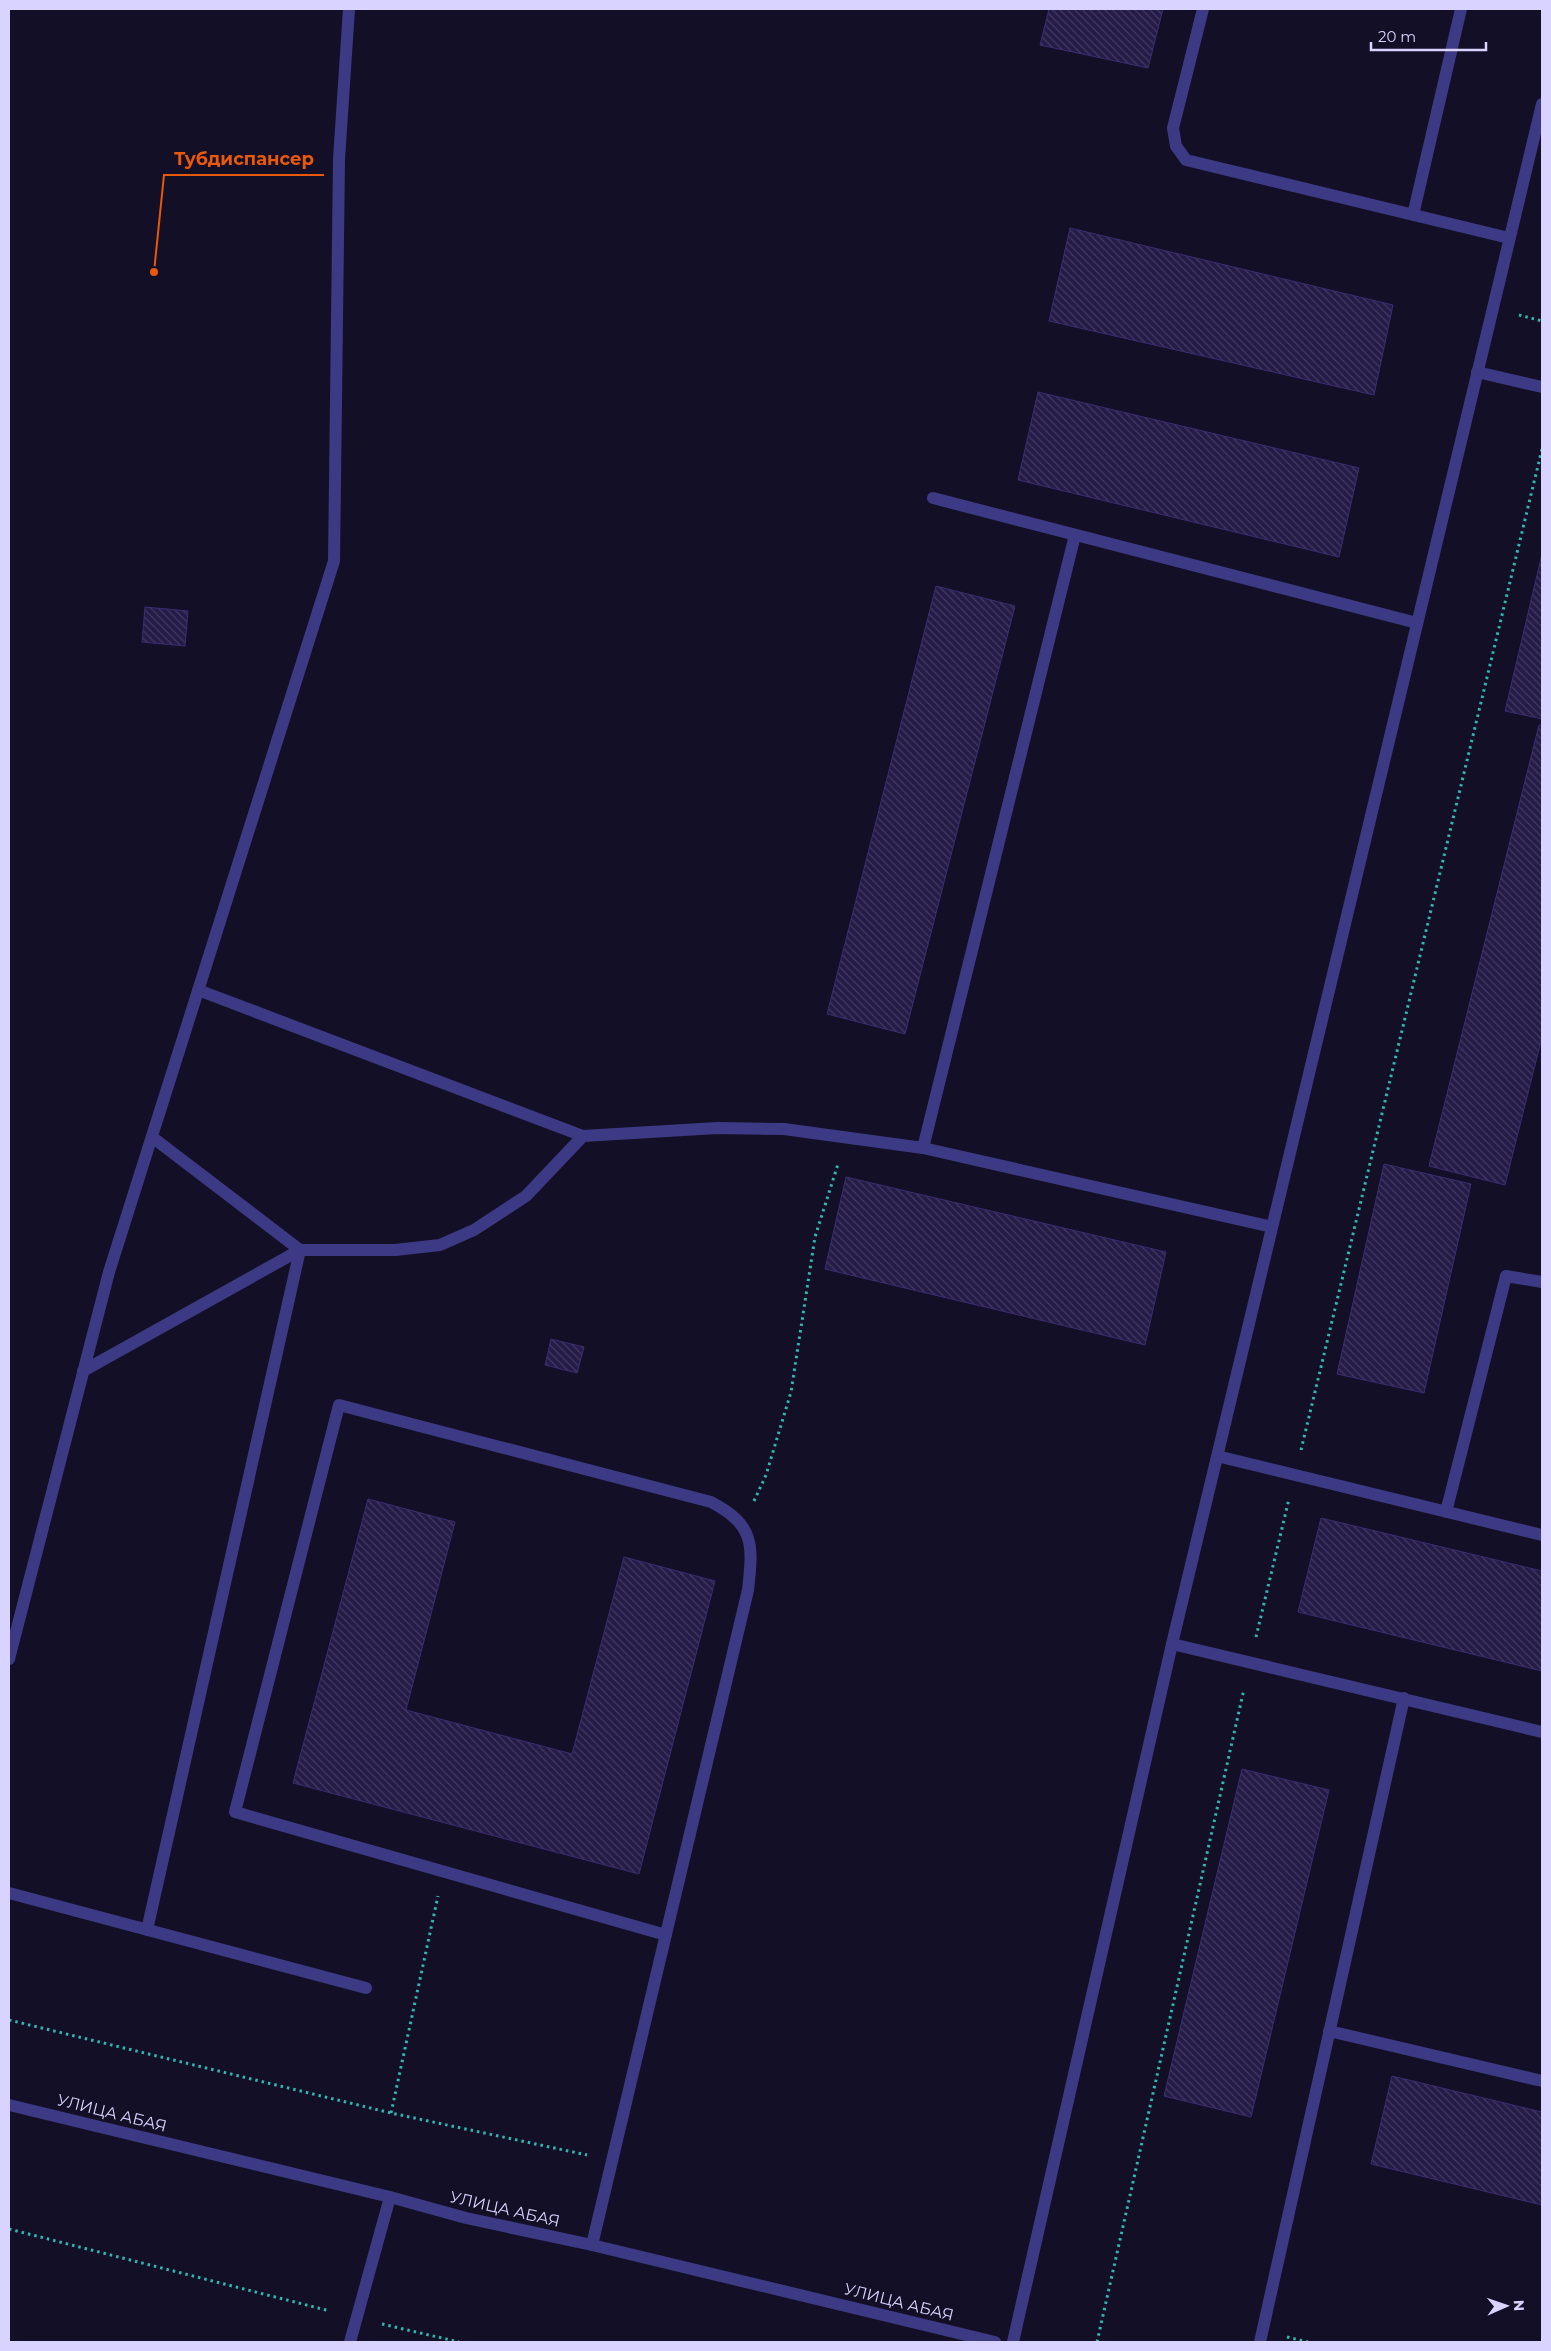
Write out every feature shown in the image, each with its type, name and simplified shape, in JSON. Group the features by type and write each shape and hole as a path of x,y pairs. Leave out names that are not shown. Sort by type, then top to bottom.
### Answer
{"street":[{"path":"9,1659 109,1272 334,561 339,159 349,9"},
{"path":"1203,9 1173,128 1176,146 1186,160 1509,238"},
{"path":"1413,215 1461,9"},
{"path":"1013,2342 1172,1644 1542,104"},
{"path":"1477,372 1542,387"},
{"path":"933,498 1417,623"},
{"path":"924,1148 1075,535"},
{"path":"198,990 583,1136 717,1128 784,1129 846,1137 924,1148 1272,1227"},
{"path":"83,1371 300,1250 395,1250 440,1245 474,1230 526,1196 583,1136"},
{"path":"152,1137 300,1250"},
{"path":"147,1930 300,1250"},
{"path":"1446,1512 1506,1276 1542,1282"},
{"path":"592,2245 612,2160 666,1935 748,1590 752,1560 748,1539 743,1524 731,1512 711,1502 339,1405 235,1812 666,1935"},
{"path":"1217,1456 1542,1535"},
{"path":"1172,1644 1542,1732"},
{"path":"1260,2342 1404,1698"},
{"path":"9,1893 366,1988"},
{"path":"1329,2031 1542,2081"},
{"name":"УЛИЦА АБАЯ","path":"9,2105 390,2197 466,2218 592,2245 995,2342"},
{"path":"350,2342 390,2197"}],"path":[{"path":"1097,2342 1250,1662 1542,449"},
{"path":"743,1524 766,1475 791,1392 815,1236 846,1137"},
{"path":"390,2113 443,1872"},
{"path":"9,2020 390,2113 612,2160"},
{"path":"9,2229 458,2342"}],"building":[{"path":"1049,9 1163,9 1148,68 1040,45"},
{"path":"1070,228 1393,305 1374,395 1049,321"},
{"path":"1038,392 1359,468 1339,557 1018,480"},
{"path":"1542,554 1542,719 1505,711"},
{"path":"936,586 1015,606 905,1034 827,1014"},
{"path":"145,607 188,611 185,646 142,642"},
{"path":"1539,725 1542,725 1542,1037 1505,1185 1429,1166"},
{"path":"1384,1164 1471,1184 1424,1393 1337,1374"},
{"path":"846,1177 1166,1252 1145,1345 825,1269"},
{"path":"551,1339 584,1347 577,1373 545,1365"},
{"path":"368,1499 455,1522 406,1710 572,1754 624,1557 715,1581 639,1874 293,1783"},
{"path":"1321,1518 1542,1571 1542,1671 1298,1612"},
{"path":"1242,1769 1329,1790 1251,2117 1164,2096"},
{"path":"1392,2076 1542,2112 1542,2205 1371,2164"}],"place":[{"name":"Тубдиспансер","path":"154,272"}]}
